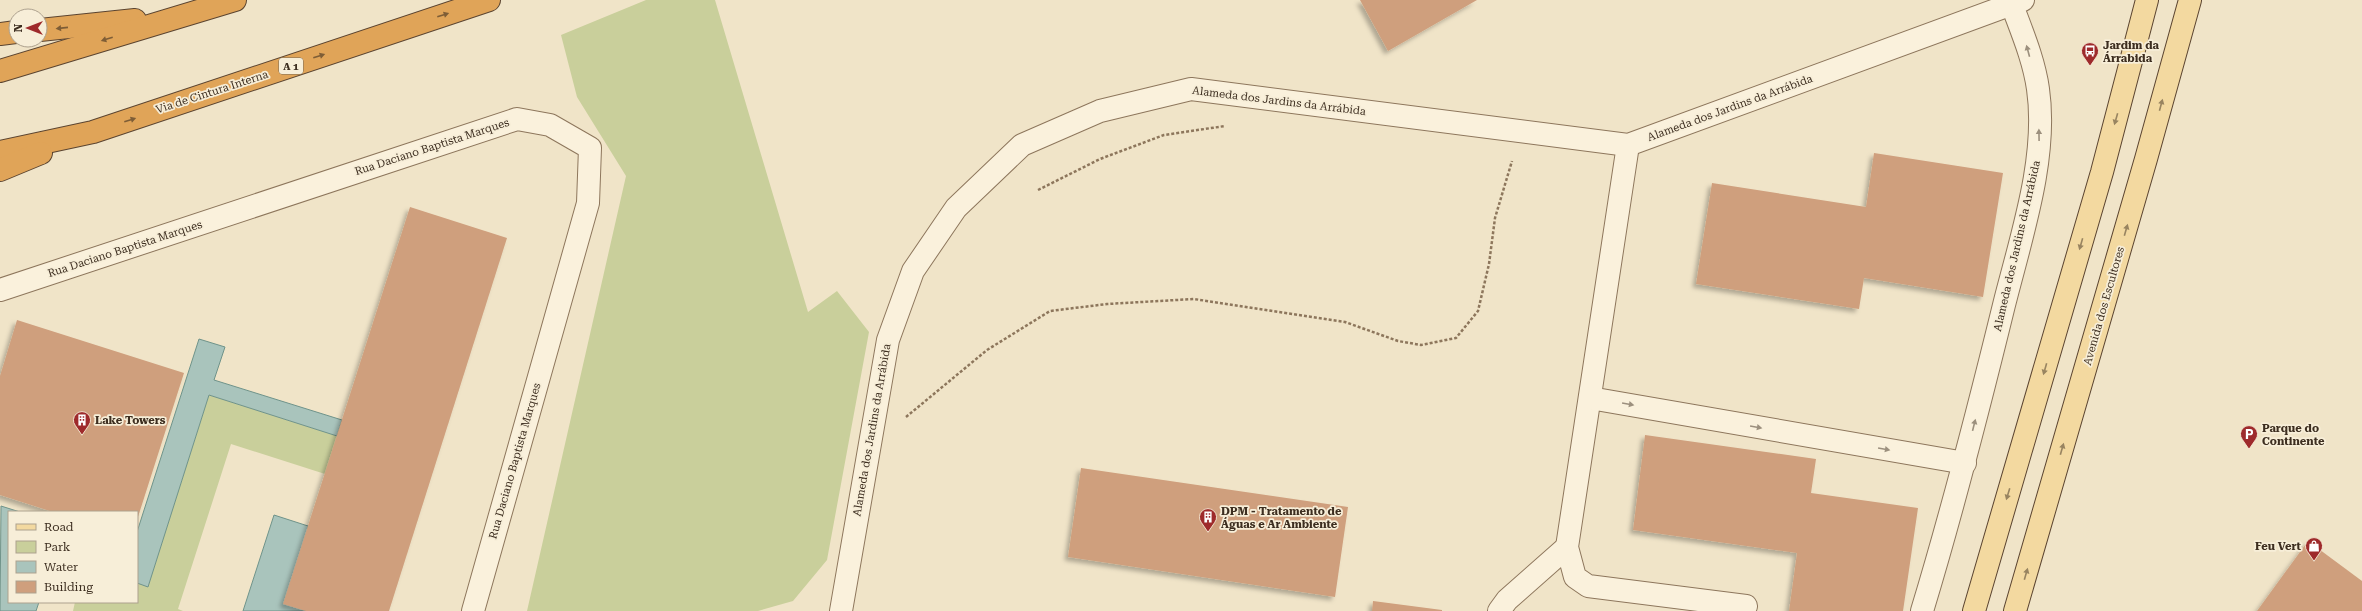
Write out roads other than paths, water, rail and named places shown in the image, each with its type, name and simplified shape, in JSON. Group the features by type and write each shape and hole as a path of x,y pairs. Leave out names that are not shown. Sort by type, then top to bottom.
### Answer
{"highway":[{"path":"0,71 235,0"},
{"name":"Via de Cintura Interna","path":"0,152 93,132 489,0"},
{"path":"48,29 184,15"},
{"path":"0,170 93,132"}],"main road":[{"path":"1974,611 2102,172 2147,0"},
{"name":"Avenida dos Escultores","path":"2015,611 2144,166 2190,0"}],"street":[{"name":"Alameda dos Jardins da Arrábida","path":"841,611 888,340 913,271 956,208 1022,145 1100,111 1191,90 1628,145 2017,2 2038,89 2040,146 2026,217 1965,463 1922,611"},
{"name":"Rua Daciano Baptista Marques","path":"0,290 517,119 550,125 590,148 588,202 472,611"},
{"path":"1628,145 1567,547 1575,577 1588,586 1746,606"},
{"path":"1590,398 1965,463"},
{"path":"1499,611 1507,600 1567,547"}],"water":[{"path":"199,339 225,347 214,380 342,420 337,436 209,395 148,587 138,583 138,529"},
{"path":"1,506 17,511 8,511 8,603 39,603 36,611 0,611"},
{"path":"274,515 308,526 306,611 243,611"}],"place":[{"name":"Jardim da Árrabida","path":"2090,66"},
{"name":"Lake Towers","path":"82,435"},
{"name":"Parque do Continente","path":"2249,449"},
{"name":"DPM - Tratamento de Águas e Ar Ambiente","path":"1208,532"},
{"name":"Feu Vert","path":"2314,561"}]}
